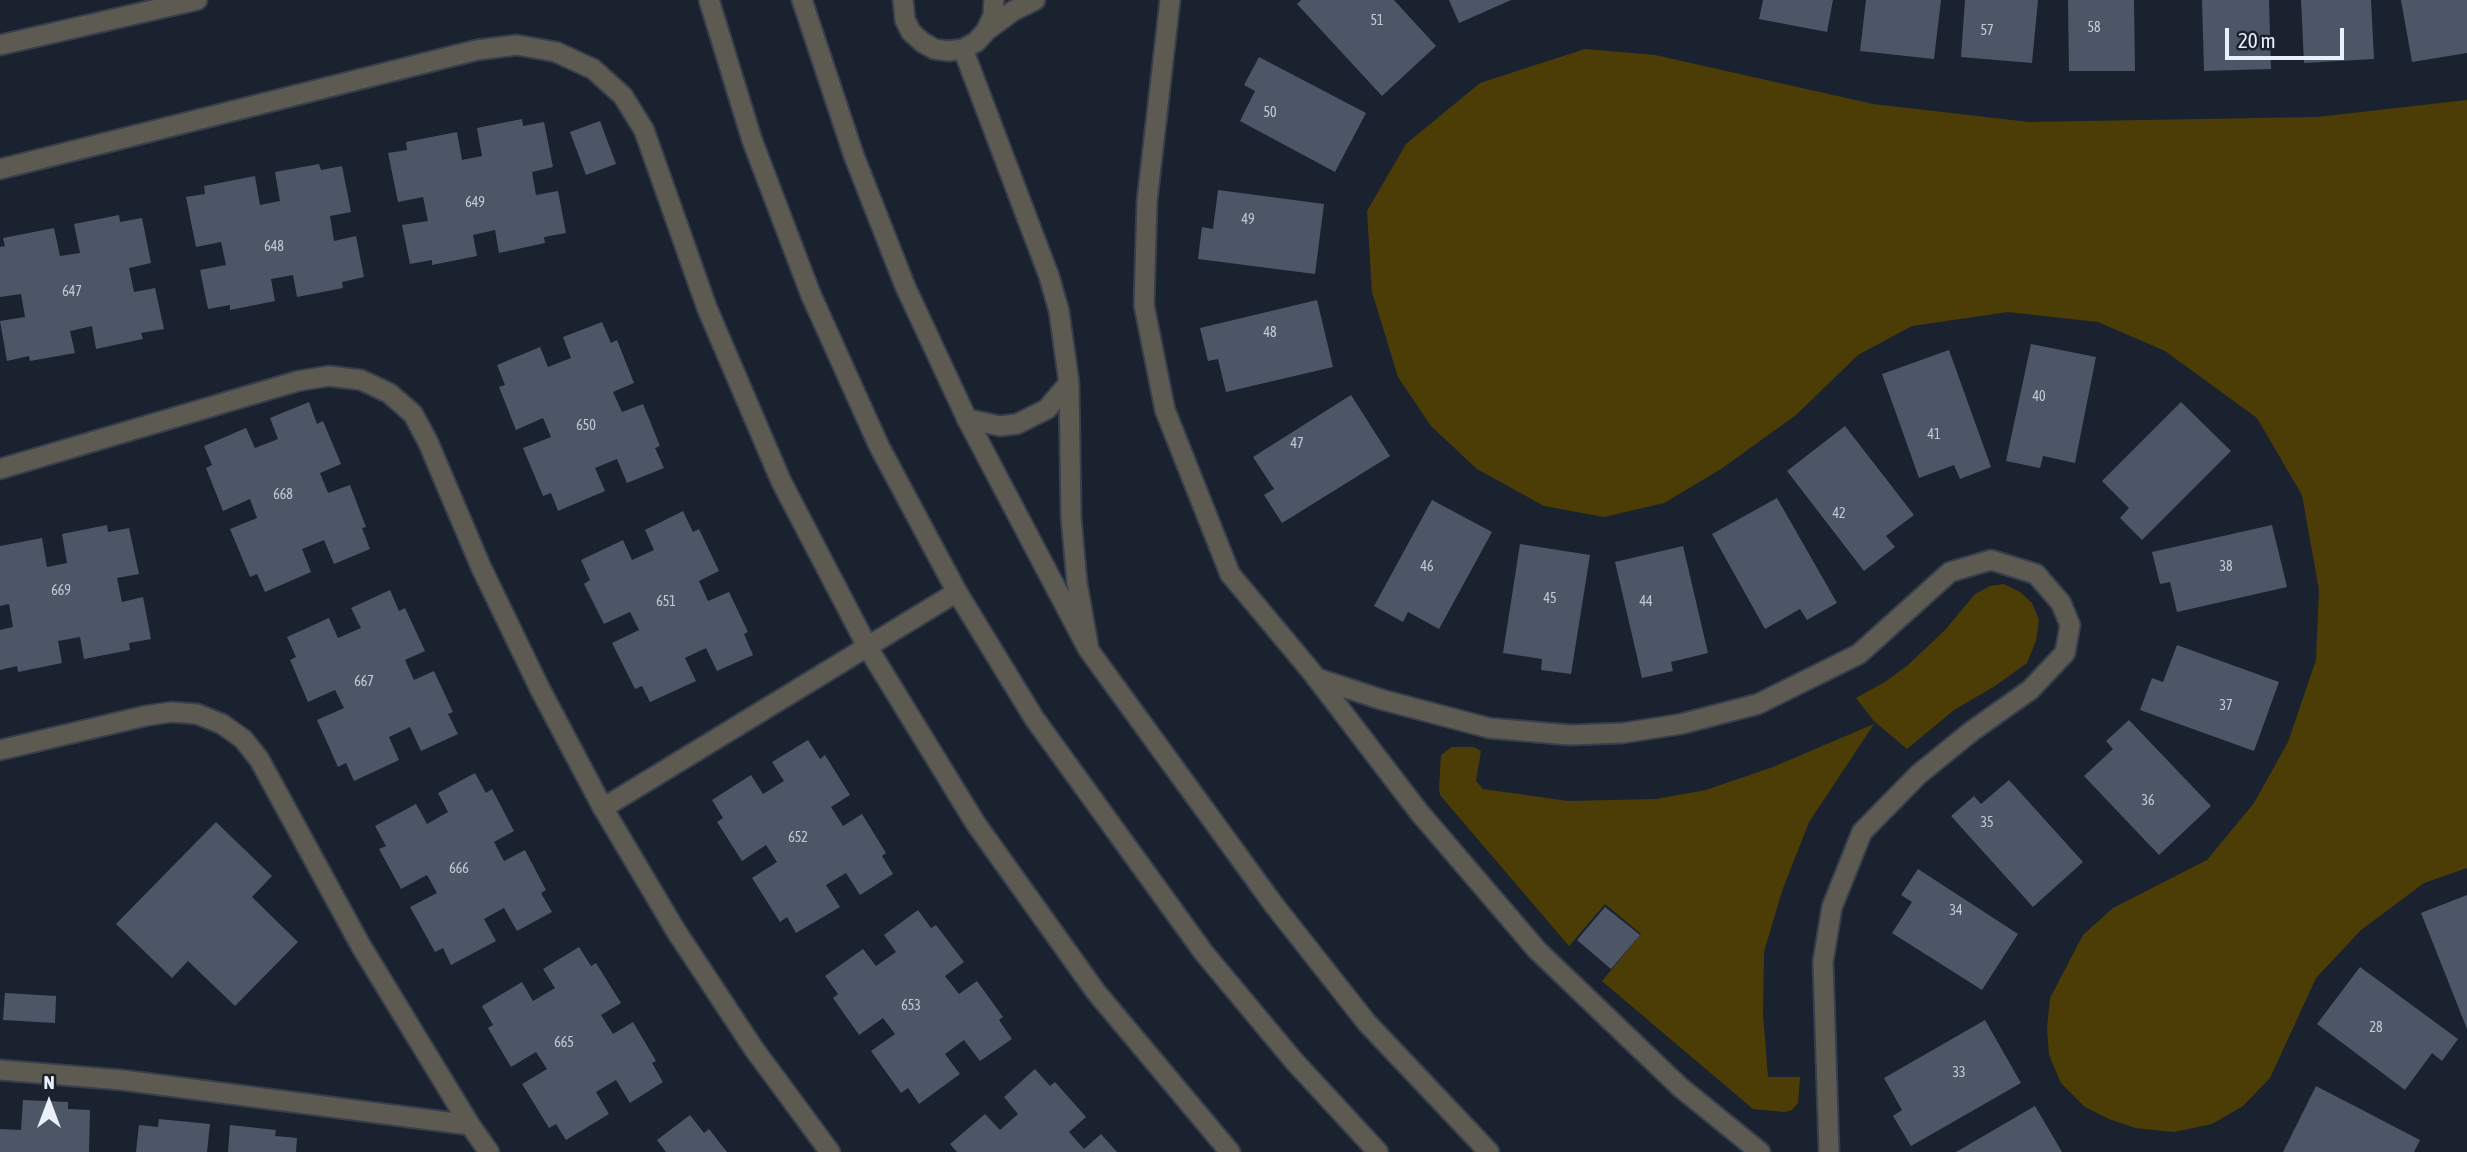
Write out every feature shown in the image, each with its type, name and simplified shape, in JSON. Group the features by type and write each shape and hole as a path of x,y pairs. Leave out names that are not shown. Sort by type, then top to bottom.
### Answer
{"street":[{"path":"0,45 197,0"},
{"path":"709,0 752,140 811,295 879,446 957,592 1034,718 1204,953 1294,1061 1378,1152"},
{"path":"802,0 853,156 905,286 967,419 1088,649 1274,905 1359,1013 1489,1152"},
{"path":"904,0 905,20 911,32 934,49 949,51 962,49 976,41 1013,11 1035,0"},
{"path":"986,31 993,16 994,0"},
{"path":"1170,0 1147,201 1144,305 1164,410 1230,574 1316,678 1419,812 1537,950 1680,1087 1760,1152"},
{"path":"0,169 477,50 517,45 556,52 593,69 623,96 644,130 707,308 771,456 868,648 976,824 1096,992 1230,1152"},
{"path":"962,49 1049,276 1059,311 1069,383 1071,517 1077,583 1088,649"},
{"path":"0,469 298,381 329,376 361,380 389,393 413,414 428,442 481,567 540,689 603,808 683,941 754,1049 830,1152"},
{"path":"967,419 1000,426 1017,424 1047,409 1069,383"},
{"path":"1316,678 1383,700 1489,727 1570,736 1623,733 1681,724 1758,704 1859,654 1950,572 1991,560 2036,574 2061,603 2070,625 2065,653 2029,690 1919,774 1862,832 1832,907 1823,962 1829,1152"},
{"path":"603,808 957,592"},
{"path":"0,750 172,712 197,714 222,724 243,739 259,759 361,946 489,1152"},
{"path":"0,1070 122,1080 470,1125"}],"shaded area":[{"path":"1585,49 1655,55 1873,104 2029,122 2317,117 2467,100 2467,868 2424,883 2361,930 2316,978 2270,1078 2243,1106 2212,1124 2174,1132 2135,1128 2109,1119 2085,1107 2061,1083 2049,1055 2047,1028 2050,998 2083,935 2113,908 2207,860 2254,803 2288,742 2316,660 2319,590 2302,495 2257,418 2165,351 2098,322 2008,312 1912,326 1858,355 1796,415 1721,469 1664,503 1604,517 1544,506 1477,469 1431,426 1398,377 1372,292 1367,211 1406,144 1480,83"},
{"path":"2004,584 2020,592 2032,603 2039,620 2036,641 2027,663 1954,710 1907,749 1874,721 1856,698 1908,665 1945,630 1975,594 1990,586"},
{"path":"1874,724 1809,822 1782,891 1764,952 1763,1014 1768,1077 1800,1077 1798,1103 1792,1110 1784,1112 1753,1109 1602,981 1641,934 1605,904 1569,946 1440,795 1441,755 1452,747 1474,747 1481,751 1476,781 1483,789 1568,801 1656,799 1706,790 1773,767"}],"building":[{"path":"1301,0 1394,0 1436,46 1382,96 1297,4"},
{"path":"1449,0 1511,0 1459,23"},
{"path":"1763,0 1833,0 1827,32 1759,19"},
{"path":"1866,0 1941,0 1934,59 1860,51"},
{"path":"1965,0 2038,0 2032,63 1961,57"},
{"path":"2068,0 2134,0 2135,71 2069,71"},
{"path":"2202,0 2269,0 2271,69 2204,71"},
{"path":"2301,0 2371,0 2374,59 2304,63"},
{"path":"2401,0 2467,0 2467,53 2412,62"},
{"path":"1259,57 1366,113 1335,172 1240,121 1255,91 1244,85"},
{"path":"522,119 523,126 544,122 553,167 532,172 536,195 558,191 566,233 544,237 545,243 499,253 495,230 473,235 477,256 432,265 432,260 410,264 402,225 428,221 423,197 398,202 388,153 407,150 406,142 457,132 462,160 482,156 477,128"},
{"path":"600,121 616,164 586,175 570,132"},
{"path":"319,164 321,170 342,166 351,212 330,216 334,241 356,236 364,277 342,282 343,288 297,297 293,275 271,279 275,301 230,310 230,305 208,309 200,270 226,265 221,242 196,247 186,197 205,194 204,186 255,176 260,205 280,201 275,172"},
{"path":"1218,190 1324,204 1315,274 1198,259 1202,227 1213,229"},
{"path":"119,215 120,222 142,218 151,263 129,268 134,292 155,288 164,329 141,333 143,339 96,349 92,326 70,331 75,353 30,361 29,356 7,361 0,321 25,317 21,294 0,297 0,247 5,246 3,238 54,228 60,256 80,253 74,224"},
{"path":"1317,300 1333,367 1226,392 1218,359 1208,361 1200,328"},
{"path":"602,322 611,343 617,340 634,383 613,392 622,412 643,404 660,446 655,448 664,468 627,483 617,459 595,468 605,491 558,511 551,493 543,496 523,448 551,437 543,418 516,430 499,387 505,385 497,365 540,347 548,367 571,358 563,337"},
{"path":"2031,344 2096,357 2075,463 2043,456 2040,468 2006,461"},
{"path":"1949,350 1991,467 1960,479 1954,465 1919,478 1882,374"},
{"path":"1351,395 1390,456 1282,523 1264,495 1274,489 1253,457"},
{"path":"309,402 317,424 323,421 341,464 320,473 328,493 350,485 366,527 362,528 370,549 334,564 324,540 302,549 311,572 265,592 257,574 250,577 230,529 257,518 250,499 223,511 206,468 212,465 204,446 246,428 255,448 278,439 270,418"},
{"path":"2181,402 2231,451 2142,540 2120,518 2129,508 2102,481"},
{"path":"1845,426 1914,515 1886,536 1895,547 1864,571 1787,471"},
{"path":"1777,498 1837,603 1807,620 1800,609 1765,629 1712,534"},
{"path":"1432,500 1492,532 1439,629 1408,612 1403,622 1374,606"},
{"path":"683,511 693,532 699,529 719,571 699,581 708,601 729,592 748,632 744,634 753,655 717,671 706,648 685,658 696,681 650,702 642,686 635,689 612,643 639,630 630,612 604,624 584,584 590,580 581,560 623,540 632,560 654,550 645,530"},
{"path":"107,525 108,532 129,528 139,574 117,578 122,602 143,597 151,639 129,643 130,650 84,659 80,637 58,641 62,663 18,672 17,666 0,670 0,630 13,627 9,604 0,606 0,546 42,538 47,567 67,563 62,534"},
{"path":"2272,525 2287,587 2177,612 2170,582 2160,584 2152,552"},
{"path":"1520,544 1590,555 1571,674 1541,670 1542,659 1503,653"},
{"path":"1683,546 1708,653 1671,662 1673,671 1642,678 1615,562"},
{"path":"390,590 399,611 405,608 425,651 405,660 414,680 434,671 453,712 448,714 458,734 421,751 410,727 389,737 399,760 354,781 346,763 338,767 317,720 344,708 335,690 308,702 290,660 296,657 287,637 329,618 338,638 361,628 351,608"},
{"path":"2177,645 2279,682 2254,751 2140,710 2152,678 2163,682"},
{"path":"2129,720 2211,806 2159,855 2084,776 2113,749 2106,741"},
{"path":"808,740 820,759 825,755 850,795 831,807 843,826 862,814 886,853 882,856 893,874 860,895 846,873 826,885 840,907 796,933 787,917 780,922 752,878 777,862 766,845 742,861 717,822 723,818 712,800 751,775 763,794 784,781 772,762"},
{"path":"475,773 486,793 492,789 514,831 494,842 504,861 525,850 546,890 541,893 552,912 517,931 504,908 484,919 496,941 451,965 443,948 435,952 410,907 437,893 427,875 401,889 379,849 386,846 375,826 416,804 427,824 448,812 438,793"},
{"path":"2009,780 2083,862 2033,907 1951,816 1974,796 1981,804"},
{"path":"216,822 272,876 252,897 298,942 235,1006 188,961 172,978 116,924"},
{"path":"1918,869 2018,934 1982,990 1892,933 1912,902 1901,895"},
{"path":"2467,895 2467,1029 2421,913"},
{"path":"1605,907 1640,935 1611,969 1577,940"},
{"path":"918,910 931,928 936,925 964,962 945,976 959,994 977,981 1003,1017 999,1020 1012,1039 980,1061 964,1040 945,1054 960,1074 919,1104 908,1088 901,1093 871,1051 895,1034 883,1018 859,1035 833,998 838,994 825,976 863,949 876,966 896,952 884,935"},
{"path":"579,947 591,966 596,963 621,1003 601,1015 613,1034 633,1022 656,1061 652,1063 663,1082 630,1103 616,1080 596,1092 609,1114 566,1140 556,1124 549,1128 522,1084 547,1069 536,1052 511,1067 488,1028 493,1025 482,1006 522,982 533,1001 555,988 543,969"},
{"path":"2360,967 2458,1039 2442,1061 2432,1053 2405,1090 2317,1024"},
{"path":"5,993 56,996 55,1023 3,1020"},
{"path":"1985,1020 2021,1083 1911,1146 1893,1116 1902,1110 1884,1078"},
{"path":"1035,1069 1050,1086 1055,1082 1086,1117 1069,1132 1084,1149 1101,1134 1117,1152 957,1152 950,1144 985,1114 1000,1130 1018,1114 1004,1097"},
{"path":"2316,1086 2420,1140 2414,1152 2283,1152"},
{"path":"23,1100 68,1102 68,1109 90,1110 89,1152 0,1152 0,1129 21,1130"},
{"path":"2035,1106 2062,1152 1956,1152"},
{"path":"690,1115 704,1133 709,1129 727,1152 666,1152 657,1140"},
{"path":"159,1119 210,1124 207,1152 136,1152 139,1125 158,1127"},
{"path":"230,1125 276,1130 275,1136 297,1138 296,1152 228,1152"}]}
